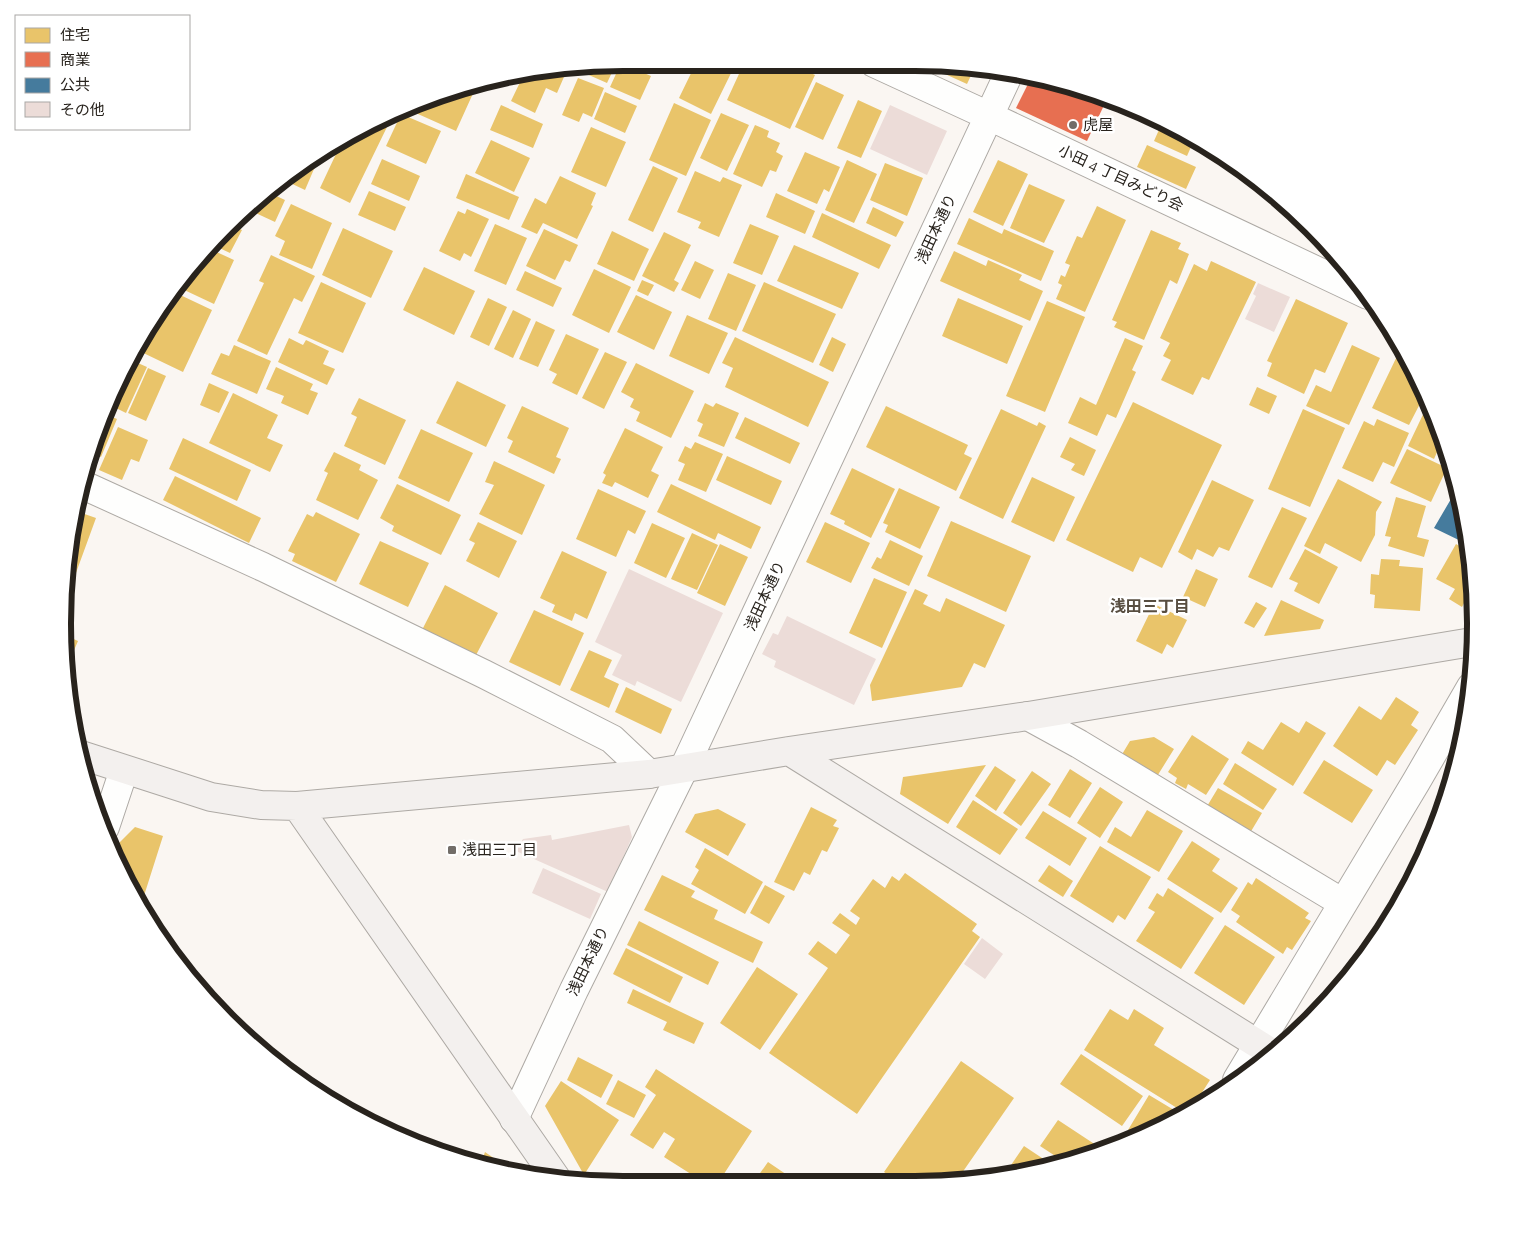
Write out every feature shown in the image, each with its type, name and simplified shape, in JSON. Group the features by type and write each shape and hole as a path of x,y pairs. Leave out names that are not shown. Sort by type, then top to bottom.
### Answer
{"street":[{"name":"小田 4 丁目みどり会","path":"891,71 1354,288"},
{"name":"浅田本通り","path":"514,1119 574,990 684,768 1006,79"},
{"path":"89,487 263,566 612,739 649,774"},
{"path":"88,757 211,797 261,805 297,806 649,774 789,751 1028,716 1466,643"},
{"path":"789,751 1266,1049 1343,903 1460,705"},
{"path":"1028,716 1079,744 1343,903"},
{"path":"108,819 124,770"},
{"path":"297,806 551,1171"}],"building: 住宅":[{"path":"613,71 607,83 583,72"},
{"path":"617,71 639,71 651,76 640,100 610,87"},
{"path":"692,71 732,71 711,114 679,98"},
{"path":"740,71 807,71 815,75 790,129 727,100"},
{"path":"940,72 972,74 967,84"},
{"path":"565,74 557,93 546,88 535,113 511,101 520,81"},
{"path":"578,78 604,88 592,117 583,113 579,122 562,115"},
{"path":"816,82 844,95 823,140 795,127"},
{"path":"473,92 456,131 414,112"},
{"path":"605,92 637,106 625,133 594,119"},
{"path":"858,100 882,111 861,158 837,148"},
{"path":"674,103 711,120 686,176 649,160"},
{"path":"501,105 543,124 533,148 490,130"},
{"path":"721,113 749,125 727,171 700,158"},
{"path":"406,116 441,131 426,164 386,146 399,119"},
{"path":"755,125 769,131 767,137 780,143 776,152 783,156 776,172 770,170 762,187 733,174"},
{"path":"384,126 387,127 350,203 320,188 337,151 379,128"},
{"path":"591,127 626,142 606,187 571,172"},
{"path":"1160,128 1192,145 1187,156 1154,141"},
{"path":"491,140 530,158 514,192 475,173"},
{"path":"1147,145 1196,167 1186,189 1137,167"},
{"path":"805,152 840,167 829,192 824,189 817,204 787,191"},
{"path":"382,159 420,176 409,201 371,184"},
{"path":"847,160 877,174 854,223 825,210"},
{"path":"998,160 1028,174 1003,226 973,212"},
{"path":"885,163 923,178 907,216 870,200"},
{"path":"316,165 305,190 290,183"},
{"path":"653,166 678,178 653,232 628,220"},
{"path":"695,171 720,182 723,177 742,185 719,237 698,228 701,222 677,212"},
{"path":"466,174 519,197 509,220 456,198"},
{"path":"560,176 596,193 591,205 593,206 577,239 543,223 537,234 521,227 535,198 546,204"},
{"path":"1029,184 1065,200 1044,243 1010,228"},
{"path":"369,191 406,207 395,231 358,215"},
{"path":"776,193 815,211 805,234 766,217"},
{"path":"275,195 285,200 275,222 254,212"},
{"path":"291,204 332,223 312,269 279,255 285,241 275,236"},
{"path":"1097,206 1126,220 1085,312 1056,299 1062,285 1058,283 1061,275 1065,277 1070,265 1065,263 1077,236 1082,238"},
{"path":"873,207 904,222 896,237 866,223"},
{"path":"467,209 489,219 471,257 464,253 460,261 439,251 458,211 465,214"},
{"path":"822,213 891,245 879,269 812,237"},
{"path":"969,218 1002,234 1004,229 1054,251 1041,281 957,244"},
{"path":"495,224 527,238 506,285 474,271"},
{"path":"750,224 779,236 762,275 733,263"},
{"path":"238,228 242,230 230,253 219,248"},
{"path":"343,228 393,251 371,298 322,275"},
{"path":"544,229 578,245 570,262 565,260 555,280 526,266"},
{"path":"1151,230 1181,243 1178,249 1189,254 1177,284 1170,280 1144,340 1114,327 1117,322 1112,320"},
{"path":"612,231 649,249 634,281 597,264"},
{"path":"664,232 691,245 674,280 679,283 674,292 642,276"},
{"path":"794,245 859,273 842,309 777,281"},
{"path":"215,251 234,260 214,304 183,290"},
{"path":"954,251 986,266 988,260 1022,275 1019,280 1043,291 1030,321 940,281"},
{"path":"271,255 315,276 302,302 294,298 267,355 237,341 264,283 259,281"},
{"path":"695,261 714,270 700,299 681,290"},
{"path":"1211,261 1256,282 1209,380 1202,377 1193,395 1161,380 1171,360 1163,356 1170,343 1160,338 1194,264 1207,271"},
{"path":"424,267 475,291 454,335 403,310"},
{"path":"594,269 631,287 609,333 572,315"},
{"path":"525,271 562,288 553,307 516,290"},
{"path":"728,273 756,285 736,331 708,319"},
{"path":"642,280 654,285 648,296 637,291"},
{"path":"321,282 366,303 343,353 298,333"},
{"path":"764,282 836,314 813,363 742,331"},
{"path":"180,295 212,310 183,372 142,352"},
{"path":"636,295 672,312 654,350 617,332"},
{"path":"488,298 507,307 489,346 470,337"},
{"path":"958,298 1023,326 1007,364 942,336"},
{"path":"1296,299 1348,323 1325,373 1315,369 1304,394 1267,376 1272,363 1267,361"},
{"path":"1047,301 1085,317 1045,412 1006,396"},
{"path":"513,310 531,319 513,358 494,349"},
{"path":"687,315 728,333 709,374 669,356"},
{"path":"536,321 555,330 538,367 519,359"},
{"path":"566,334 599,349 577,395 552,383 557,374 549,370"},
{"path":"735,337 829,382 808,427 725,387 733,368 722,363"},
{"path":"832,337 846,344 833,372 819,365"},
{"path":"289,338 303,345 306,340 329,351 323,364 335,369 327,385 278,362"},
{"path":"1125,338 1143,346 1132,370 1136,372 1116,418 1107,414 1097,436 1068,423 1080,397 1096,405"},
{"path":"234,345 271,361 257,394 211,374 221,353 229,356"},
{"path":"1352,345 1380,358 1349,425 1306,406 1316,385 1331,392"},
{"path":"605,352 627,362 604,409 582,398"},
{"path":"1397,355 1421,402 1409,425 1372,408"},
{"path":"137,363 147,367 126,413 115,408"},
{"path":"636,363 694,391 671,438 636,421 640,412 630,407 634,399 621,392"},
{"path":"276,367 313,384 310,390 318,393 308,415 281,403 284,396 266,389"},
{"path":"148,368 166,376 146,421 128,413"},
{"path":"457,381 506,405 486,447 436,423"},
{"path":"209,383 229,392 219,413 200,405"},
{"path":"1257,387 1277,396 1269,414 1249,405"},
{"path":"233,393 278,415 267,438 283,445 270,472 209,443"},
{"path":"359,398 406,420 385,465 344,446 357,417 351,414"},
{"path":"1133,402 1222,445 1162,568 1140,557 1133,572 1066,540"},
{"path":"705,403 713,407 716,403 739,413 724,447 698,436 703,424 697,421"},
{"path":"522,406 569,428 556,457 561,459 554,474 508,452 513,441 507,438"},
{"path":"886,406 968,445 964,454 972,458 956,491 866,447"},
{"path":"1001,409 1037,426 1039,422 1046,426 1003,519 959,498"},
{"path":"1303,409 1345,428 1310,507 1268,489"},
{"path":"1425,411 1438,450 1434,459 1408,446"},
{"path":"111,417 117,419 101,457 98,456"},
{"path":"745,417 800,443 790,464 735,438"},
{"path":"1377,419 1409,433 1394,467 1383,462 1373,482 1342,468 1364,421 1374,426"},
{"path":"118,427 148,440 139,462 131,459 122,480 99,470"},
{"path":"625,428 663,447 651,471 659,475 648,498 615,482 612,487 602,483 606,475 603,473"},
{"path":"421,429 473,453 449,502 398,478"},
{"path":"1070,437 1096,450 1084,476 1071,470 1075,464 1060,457"},
{"path":"183,438 251,470 237,501 169,469"},
{"path":"695,442 723,454 706,492 678,480 685,464 678,461 685,446 691,449"},
{"path":"1407,449 1443,466 1445,472 1431,502 1390,483"},
{"path":"334,452 361,465 359,470 378,480 358,520 316,500 328,473 324,471"},
{"path":"727,456 782,481 771,505 716,480"},
{"path":"494,461 545,485 522,535 479,514 494,485 485,482"},
{"path":"852,468 895,489 871,538 844,524 845,521 830,514"},
{"path":"175,476 261,518 249,543 163,500"},
{"path":"1032,477 1075,497 1054,542 1011,522"},
{"path":"1338,479 1382,502 1376,512 1375,535 1361,562 1325,543 1320,554 1304,546"},
{"path":"1212,480 1254,500 1229,551 1219,547 1213,557 1197,549 1192,560 1178,552"},
{"path":"397,484 461,515 441,555 392,531 394,526 380,518"},
{"path":"671,484 761,527 751,549 718,533 715,540 657,512"},
{"path":"899,488 940,507 920,549 885,532 888,525 883,523"},
{"path":"598,489 646,511 635,534 628,530 616,557 576,539"},
{"path":"1396,497 1426,506 1417,537 1429,540 1424,557 1388,546 1391,537 1385,536"},
{"path":"1282,507 1307,518 1272,588 1248,577"},
{"path":"316,512 360,534 336,582 292,561 295,554 288,551 307,514 313,517"},
{"path":"83,513 96,518 73,582"},
{"path":"951,521 1031,556 1006,612 927,576"},
{"path":"478,522 517,541 499,578 466,561 475,543 469,540"},
{"path":"825,522 870,543 851,583 806,562"},
{"path":"652,523 685,538 666,578 634,563"},
{"path":"692,533 718,545 697,590 671,579"},
{"path":"890,540 923,556 909,586 871,568 877,557 881,559"},
{"path":"380,541 429,563 408,607 359,584"},
{"path":"720,544 748,557 725,606 697,593"},
{"path":"1456,544 1461,547 1466,602 1462,607 1449,599 1455,589 1436,579"},
{"path":"1305,549 1338,567 1319,604 1294,591 1298,583 1289,579"},
{"path":"562,551 607,572 587,619 575,613 572,621 552,612 555,605 540,598"},
{"path":"1381,559 1400,560 1399,566 1423,568 1420,611 1374,608 1375,595 1370,594 1371,574 1379,575"},
{"path":"1196,569 1218,579 1205,607 1183,597"},
{"path":"874,578 907,592 882,648 849,633"},
{"path":"445,585 498,613 475,657 422,630"},
{"path":"915,589 928,595 923,604 940,612 946,598 1005,625 985,668 974,663 962,687 872,701 870,685"},
{"path":"1281,600 1324,620 1320,629 1264,636"},
{"path":"1256,602 1267,608 1254,628 1244,623"},
{"path":"1154,604 1187,620 1173,648 1167,644 1162,654 1136,641"},
{"path":"534,610 584,633 560,686 509,662"},
{"path":"71,638 78,641 72,655"},
{"path":"589,650 612,660 604,677 619,684 609,708 570,690"},
{"path":"626,687 672,709 661,734 615,712"},
{"path":"1396,697 1419,712 1411,725 1418,730 1395,765 1387,760 1377,776 1333,746 1359,706 1381,720"},
{"path":"1306,721 1326,733 1293,786 1241,753 1248,741 1263,750 1281,722 1299,733"},
{"path":"1192,735 1229,759 1206,795 1188,784 1186,789 1175,783 1177,778 1168,772"},
{"path":"1154,737 1174,749 1156,778 1121,756 1130,741"},
{"path":"1324,760 1373,790 1352,823 1303,793"},
{"path":"1235,763 1277,789 1263,810 1223,784"},
{"path":"986,765 948,824 900,794 903,777"},
{"path":"995,766 1016,780 996,811 975,796"},
{"path":"1070,769 1092,783 1070,818 1048,805"},
{"path":"1032,771 1051,784 1021,826 1003,813"},
{"path":"1100,787 1123,802 1100,838 1077,823"},
{"path":"1218,788 1262,813 1250,833 1206,808"},
{"path":"973,800 1018,829 1000,855 956,827"},
{"path":"811,807 837,820 833,826 839,828 827,852 822,850 810,875 804,872 794,891 774,882"},
{"path":"718,809 746,824 728,856 685,832 695,814"},
{"path":"1147,810 1183,831 1159,872 1107,842 1115,827 1131,837"},
{"path":"1043,811 1087,838 1070,866 1025,838"},
{"path":"135,827 163,836 144,897 118,846"},
{"path":"1192,841 1220,859 1212,871 1238,888 1221,913 1167,879"},
{"path":"1100,846 1151,877 1125,920 1118,915 1113,923 1070,896"},
{"path":"705,848 763,882 745,914 691,884 699,870 695,867"},
{"path":"1049,865 1073,881 1063,897 1038,881"},
{"path":"905,873 977,924 972,931 980,937 857,1114 769,1053 828,968 808,954 818,941 836,954 850,935 832,923 840,913 856,925 860,918 850,911 873,879 885,888 892,876 899,881"},
{"path":"662,875 695,891 691,897 718,910 714,919 763,942 753,963 644,910"},
{"path":"1256,878 1309,913 1305,918 1311,921 1292,950 1287,947 1283,954 1236,922 1240,916 1231,910 1248,882 1252,885"},
{"path":"765,885 785,896 769,924 750,913"},
{"path":"1168,888 1214,918 1181,969 1136,941 1155,912 1148,908 1157,893 1163,897"},
{"path":"639,921 719,962 708,985 627,945"},
{"path":"1225,925 1275,957 1244,1005 1194,973"},
{"path":"626,948 683,977 670,1003 613,974"},
{"path":"757,967 798,994 760,1050 720,1023"},
{"path":"633,989 704,1023 694,1044 663,1030 667,1022 627,1003"},
{"path":"1110,1009 1128,1020 1134,1009 1164,1028 1154,1045 1210,1080 1199,1097 1178,1109 1084,1050"},
{"path":"1081,1054 1143,1096 1122,1126 1060,1084"},
{"path":"578,1057 613,1075 601,1098 567,1080"},
{"path":"961,1061 1014,1098 961,1174 890,1176 884,1172"},
{"path":"656,1069 752,1131 723,1176 694,1176 664,1157 675,1139 664,1132 653,1149 630,1135 656,1095 645,1087"},
{"path":"618,1080 646,1095 634,1118 606,1104"},
{"path":"561,1081 619,1120 584,1175 584,1175 545,1106"},
{"path":"1149,1095 1175,1111 1131,1132 1128,1130"},
{"path":"1058,1120 1096,1145 1057,1157 1040,1146"},
{"path":"1024,1146 1045,1160 1022,1165 1010,1167"},
{"path":"485,1152 498,1161 483,1157"},
{"path":"768,1162 789,1176 758,1176"}],"building: 商業":[{"name":"虎屋","path":"1028,83 1057,90 1104,105 1087,141 1016,108"}],"building: 公共":[{"path":"1452,498 1460,541 1434,528"}],"building: その他":[{"path":"890,105 947,131 927,175 870,149"},
{"path":"1258,283 1290,297 1274,332 1245,319 1256,296 1253,294"},
{"path":"629,569 723,613 681,702 637,681 635,686 612,675 622,655 595,642"},
{"path":"787,616 876,659 854,705 774,667 776,661 762,654 773,633 778,635"},
{"path":"629,825 632,837 608,892 516,851 523,839 551,835 552,840"},
{"path":"543,868 601,894 590,919 532,893"},
{"path":"982,938 1003,954 985,979 964,964"}],"place":[{"name":"虎屋","path":"1073,125"},
{"name":"浅田三丁目","path":"452,850"}],"district":[{"name":"浅田三丁目","path":"1150,606"}]}
